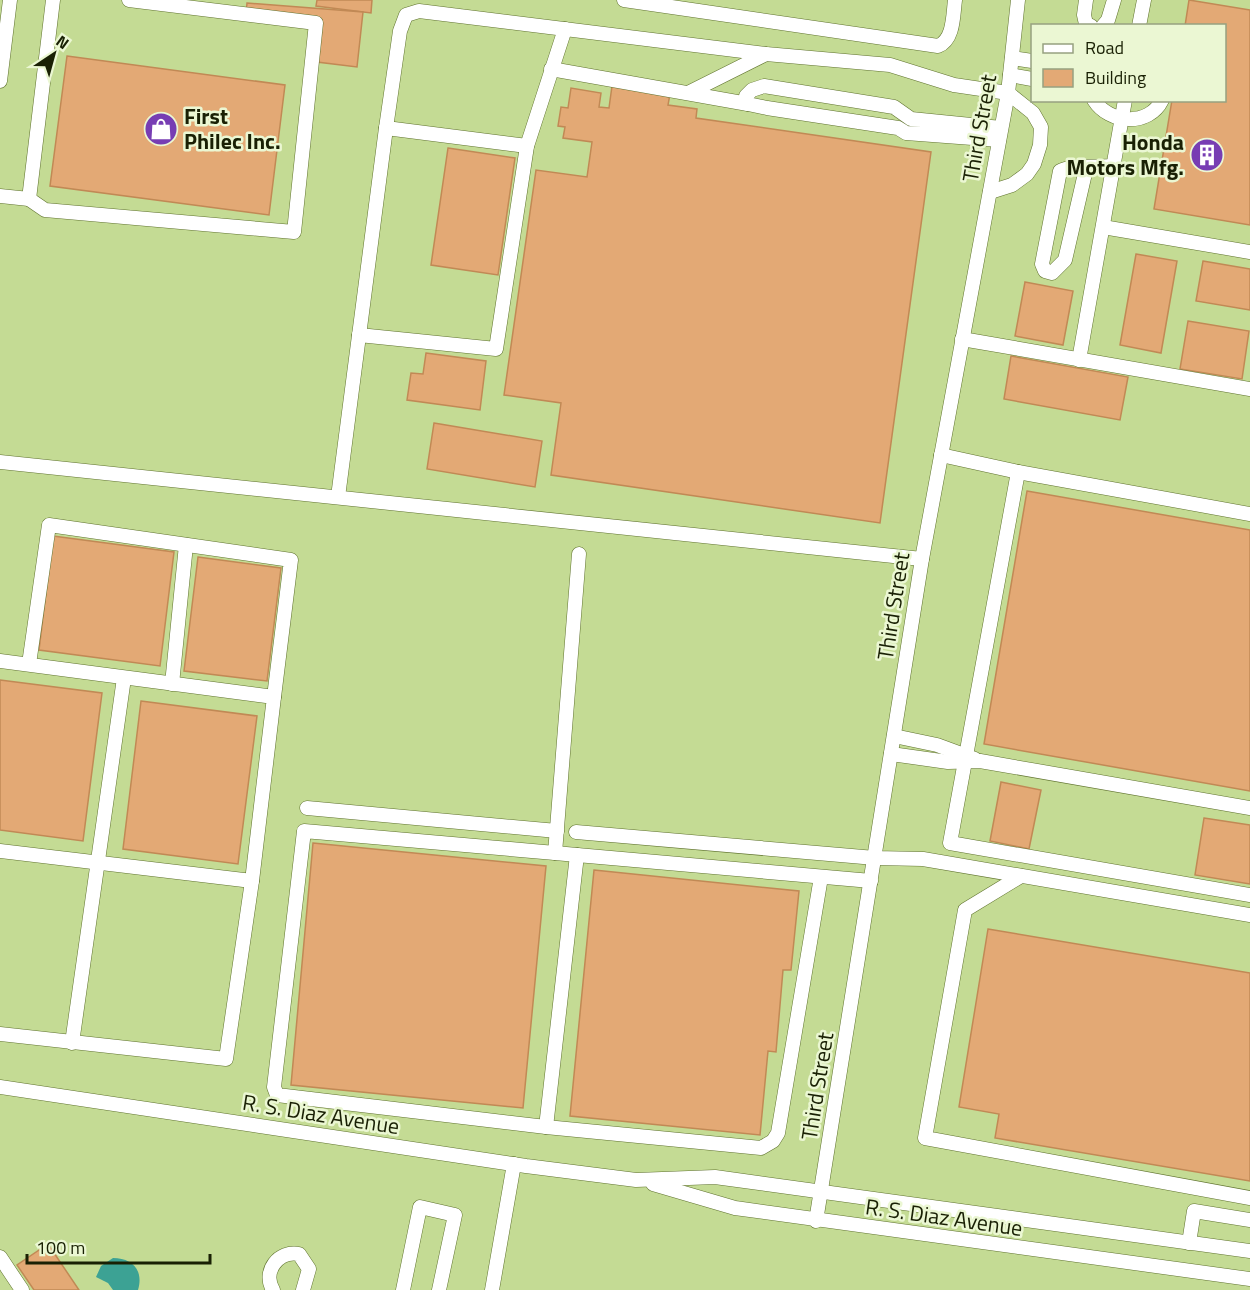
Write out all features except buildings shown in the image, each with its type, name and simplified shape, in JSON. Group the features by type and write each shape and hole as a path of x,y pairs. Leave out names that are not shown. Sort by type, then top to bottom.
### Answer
{"street":[{"path":"29,199 52,0"},
{"path":"0,196 29,199 45,210 294,232 316,23 129,0"},
{"path":"624,0 938,46 944,44 950,35 955,0"},
{"name":"Third Street","path":"816,1221 922,559 1008,93 1018,0"},
{"path":"1086,0 1084,15 1086,24"},
{"path":"1105,24 1114,0"},
{"path":"1139,24 1144,0"},
{"path":"0,81 6,3"},
{"path":"338,497 386,128 400,31 406,15 419,11 766,54 890,65 954,85 1008,93 1033,113 1041,127 1040,145 1034,164 1027,174 1012,185 990,192"},
{"path":"359,335 496,349 527,146 565,28"},
{"path":"688,93 766,54"},
{"path":"1012,58 1031,61"},
{"path":"552,69 898,128 906,134 1000,134"},
{"path":"1010,75 1031,79"},
{"path":"748,104 746,96 752,90 764,86 894,107 911,119 1000,134"},
{"path":"1096,102 1105,113 1122,119 1147,117 1158,110 1161,102"},
{"path":"1079,360 1125,102"},
{"path":"386,128 527,146"},
{"path":"1086,169 1065,260 1052,273 1045,271 1042,264 1059,171 1065,167 1086,169 1114,166"},
{"path":"1103,226 1250,252"},
{"path":"962,339 1250,389"},
{"path":"941,455 1018,472 1250,514"},
{"path":"0,462 922,559"},
{"path":"1018,472 970,759 950,843 1250,895"},
{"path":"0,1034 226,1059 252,881 291,560 49,525 29,664"},
{"path":"172,684 186,545"},
{"path":"555,853 579,554"},
{"path":"0,661 274,697"},
{"path":"72,1043 124,678"},
{"path":"894,736 937,745 970,759 1250,808"},
{"path":"891,754 948,762 970,759"},
{"path":"307,808 557,831"},
{"path":"821,877 778,1133 773,1141 761,1148 546,1127 276,1095 274,1086 304,831 871,881"},
{"path":"576,832 875,858 923,859 1250,915"},
{"path":"0,852 252,881"},
{"path":"546,1127 577,855"},
{"path":"1021,876 965,910 925,1138 1250,1197"},
{"name":"R. S. Diaz Avenue","path":"0,1087 514,1164 636,1180 684,1193 710,1203 816,1221 1250,1279"},
{"path":"492,1290 514,1164"},
{"name":"R. S. Diaz Avenue","path":"636,1180 715,1177 1250,1251"},
{"path":"403,1290 420,1207 454,1215 439,1290"},
{"path":"1189,1243 1194,1211 1250,1220"},
{"path":"273,1290 270,1276 274,1263 281,1255 290,1252 299,1254 309,1269 303,1290"},
{"path":"0,1257 22,1290"}],"water":[{"path":"113,1258 126,1260 135,1266 139,1277 138,1290 113,1290 108,1283 96,1277 101,1266"}],"place":[{"name":"First Philec Inc.","path":"161,129"},
{"name":"Honda Motors Mfg.","path":"1207,155"}]}
